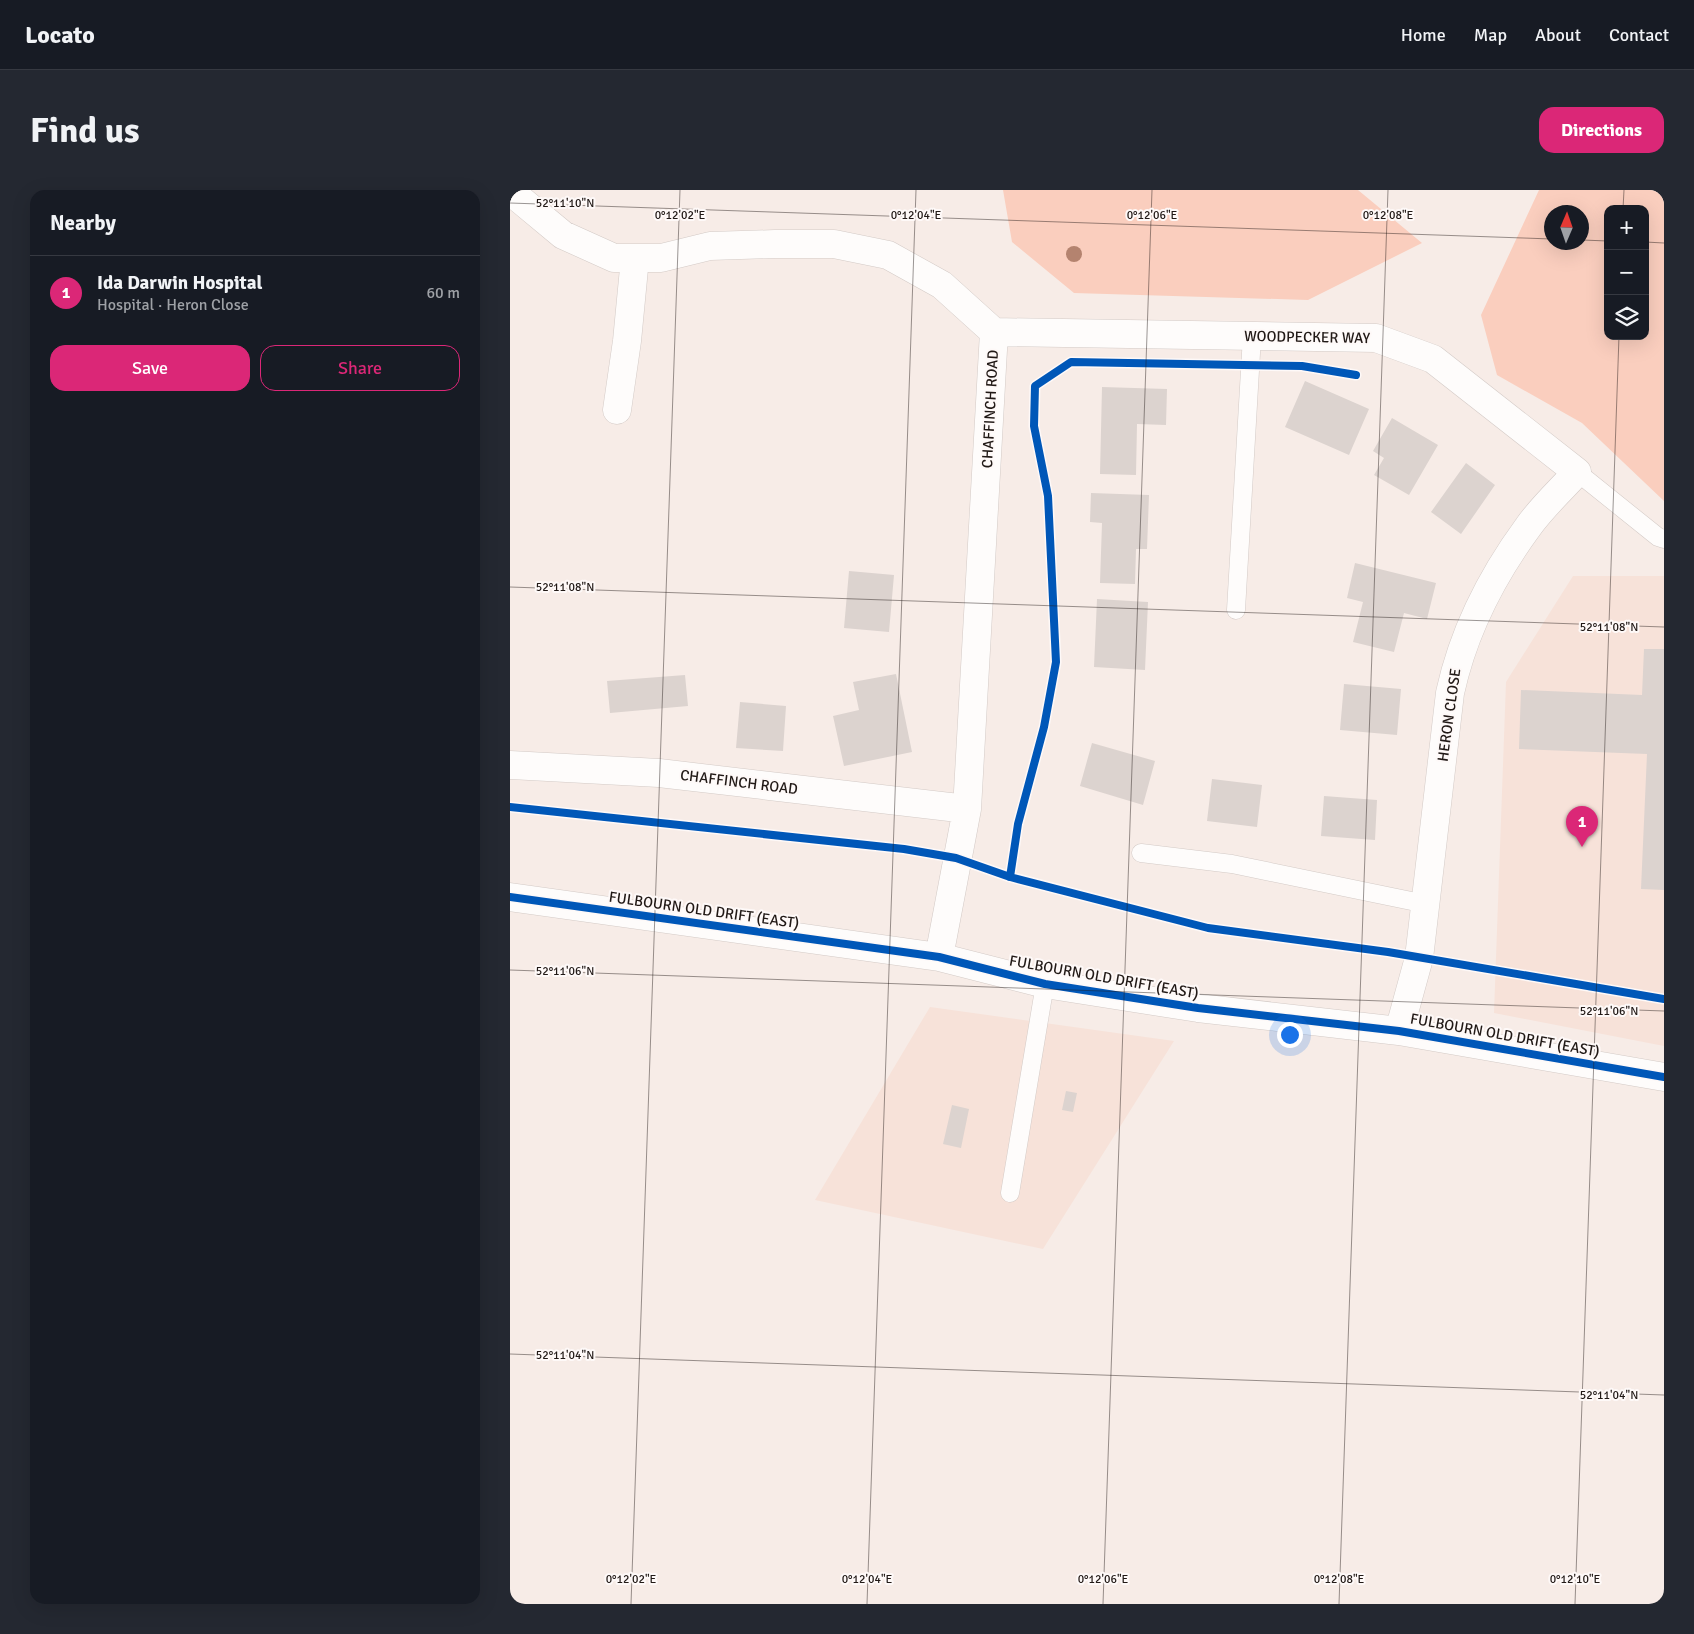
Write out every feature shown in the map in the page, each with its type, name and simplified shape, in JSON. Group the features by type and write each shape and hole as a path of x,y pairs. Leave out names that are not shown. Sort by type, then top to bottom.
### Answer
{"street":[{"name":"CHAFFINCH ROAD","path":"510,191 563,235 614,258 661,258 710,246 834,244 888,255 942,285 994,332 968,809 938,957"},
{"path":"617,410 627,341 634,258"},
{"name":"WOODPECKER WAY","path":"994,332 1376,338 1433,358 1577,472"},
{"name":"HERON CLOSE","path":"1399,1030 1419,958 1450,693 1457,659 1486,593 1528,526 1577,472"},
{"name":"CHAFFINCH ROAD","path":"510,765 659,773 968,809"},
{"name":"FULBOURN OLD DRIFT (EAST)","path":"510,897 938,957 1045,984 1198,1008 1399,1030 1664,1077"}],"lane":[{"path":"1236,610 1252,336"},
{"path":"1577,472 1658,537 1664,539"},
{"path":"1141,853 1232,864 1426,904"},
{"path":"1010,1192 1045,984"}],"shaded area":[{"path":"1003,190 1358,190 1422,243 1308,300 1074,293 1012,242"},
{"path":"1539,190 1664,190 1664,501 1582,423 1497,375 1481,315"},
{"path":"1573,576 1664,576 1664,1046 1494,1013 1506,682"},
{"path":"930,1007 1174,1041 1043,1249 815,1200"}],"building":[{"path":"1305,381 1369,409 1349,455 1285,427"},
{"path":"1102,387 1167,389 1166,425 1137,424 1136,475 1100,474"},
{"path":"1392,418 1438,445 1409,495 1374,475 1384,458 1373,451"},
{"path":"1466,463 1495,485 1461,534 1431,512"},
{"path":"1091,493 1149,495 1147,549 1136,549 1135,584 1100,583 1102,523 1090,522"},
{"path":"1355,563 1436,583 1427,619 1404,613 1394,652 1353,642 1363,602 1347,598"},
{"path":"849,571 894,575 889,632 844,628"},
{"path":"1097,599 1148,602 1145,670 1094,667"},
{"path":"1644,649 1664,649 1664,890 1641,889 1647,754 1519,749 1521,690 1642,695"},
{"path":"896,674 912,752 844,766 833,716 859,710 853,682"},
{"path":"685,675 688,706 610,713 607,681"},
{"path":"1344,684 1401,689 1397,735 1340,730"},
{"path":"740,702 786,706 783,751 736,748"},
{"path":"1092,743 1155,761 1143,805 1080,786"},
{"path":"1212,779 1262,785 1257,827 1207,821"},
{"path":"1324,796 1377,800 1375,840 1321,836"},
{"path":"1066,1091 1077,1093 1073,1112 1062,1110"},
{"path":"952,1105 969,1109 961,1148 943,1144"}],"cycle path":[{"path":"1010,877 1018,824 1044,727 1056,662 1048,496 1034,426 1035,386 1071,362 1302,366 1356,375"},
{"path":"510,807 904,849 956,858 1010,877 1208,928 1388,952 1664,999"},
{"path":"510,897 939,957 1045,984 1198,1008 1399,1031 1664,1077"}],"place":[{"name":"Ida Darwin Hospital","path":"1582,847"}]}
